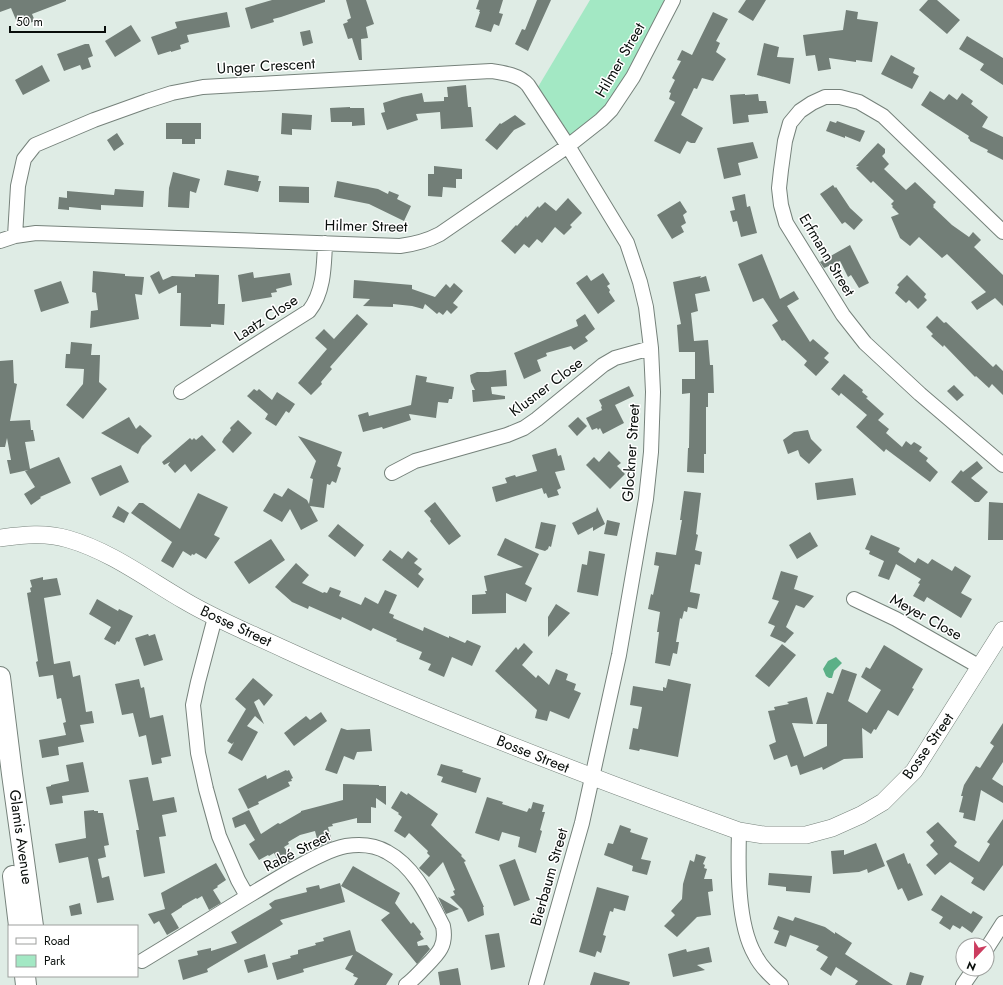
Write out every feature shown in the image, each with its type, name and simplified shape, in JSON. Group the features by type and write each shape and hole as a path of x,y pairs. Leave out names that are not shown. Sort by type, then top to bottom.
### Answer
{"main road":[{"name":"Glamis Avenue","path":"0,677 3,721 12,774 33,925"},
{"name":"Glamis Avenue","path":"0,777 19,925"}],"street":[{"name":"Hilmer Street","path":"0,241 15,236 36,233 400,246 427,241 440,234 568,146 601,120 620,100 634,77 673,0"},
{"name":"Unger Crescent","path":"15,236 18,186 24,159 35,145 94,120 147,101 172,93 203,87 491,71 511,75 525,81 568,146"},
{"name":"Erfmann Street","path":"1003,232 883,116 859,102 840,97 825,97 800,111 790,123 780,170 781,205 786,223 842,315 865,343 1003,465"},
{"name":"Glockner Street","path":"568,146 627,243 640,282 646,307 651,348 653,392 646,499 619,655 592,778"},
{"name":"Laatz Close","path":"181,392 309,311 318,298 322,279 325,243"},
{"name":"Klusner Close","path":"392,473 415,461 507,435 524,428 609,361 651,348"},
{"name":"Bosse Street","path":"0,538 51,534 87,546 117,560 184,601 216,618 394,698 592,778 739,831 764,835 806,834 832,828 883,802 914,771 1003,630"},
{"name":"Meyer Close","path":"854,599 896,619 980,667"},
{"path":"216,618 193,704 198,753 219,836 247,896"},
{"name":"Bierbaum Street","path":"536,985 582,823 592,778"},
{"path":"739,831 738,862 744,926 755,956 768,973 781,985"},
{"name":"Rabé Street","path":"142,961 247,896 324,854 344,846 372,846 387,852 402,863 423,886 443,926 443,944 438,955 406,985"},
{"path":"994,937 1003,923"}],"green space":[{"path":"590,0 671,0 618,101 568,146 535,92"}],"shaded area":[{"path":"836,657 842,663 834,671 832,678 829,678 826,676 823,669 828,661"}],"building":[{"path":"0,0 66,1 32,14 35,21 19,27 11,8 0,12"},
{"path":"272,0 325,0 325,2 273,19 274,22 251,29 245,8"},
{"path":"346,0 366,0 374,24 366,27 368,38 361,39 362,60 359,60 352,38 348,39 343,24 348,22 347,20 351,18"},
{"path":"479,0 503,0 499,13 503,14 499,26 494,24 491,32 475,27 480,12 480,10 476,9"},
{"path":"537,0 551,0 528,51 515,44 522,29 525,30"},
{"path":"746,0 766,0 753,21 738,12"},
{"path":"928,0 937,0 960,20 947,34 919,10"},
{"path":"846,10 858,12 857,19 878,22 872,62 856,60 856,62 829,58 831,69 818,71 815,55 806,56 803,35 843,30"},
{"path":"227,12 230,27 187,35 189,42 180,45 181,49 158,55 151,37 177,28 175,22"},
{"path":"713,12 728,19 716,41 720,43 716,52 726,59 713,81 702,78 697,89 694,88 681,115 703,128 695,143 687,141 680,154 654,141 675,102 669,99 671,93 669,92 675,80 672,78 681,61 677,60 682,50 692,55"},
{"path":"131,25 141,41 115,57 105,41"},
{"path":"310,30 313,43 303,46 300,32"},
{"path":"967,36 1003,58 1003,85 980,70 984,64 959,49"},
{"path":"764,43 779,47 777,57 794,58 790,84 757,75"},
{"path":"89,44 93,56 88,58 91,67 82,70 80,65 64,71 57,54"},
{"path":"891,55 915,68 913,73 919,76 912,89 881,74"},
{"path":"42,65 50,81 23,95 15,80"},
{"path":"466,85 468,107 471,107 473,127 441,129 440,112 416,114 418,120 387,130 381,113 385,112 383,103 422,93 424,102 444,101 444,97 448,97 447,87"},
{"path":"930,91 944,100 949,94 957,100 962,93 973,101 971,104 988,117 982,127 1003,137 1003,160 970,141 968,138 969,136 921,105"},
{"path":"758,94 759,101 766,101 768,113 748,115 749,122 733,124 730,95"},
{"path":"330,108 364,108 365,125 352,126 352,122 331,122"},
{"path":"282,113 312,115 311,130 292,129 292,135 281,134"},
{"path":"515,115 526,124 514,130 497,150 485,140 500,123 501,124"},
{"path":"830,121 836,123 837,121 865,131 860,142 826,131"},
{"path":"166,123 201,123 201,139 195,139 195,144 182,144 182,139 166,139"},
{"path":"117,133 124,144 114,151 107,140"},
{"path":"753,142 758,158 738,163 741,175 724,179 717,148"},
{"path":"878,143 885,149 885,153 882,156 889,164 884,169 906,190 915,182 936,202 933,207 952,225 969,237 973,232 981,240 974,247 1003,275 1003,306 995,298 977,310 971,302 986,292 947,254 942,258 919,237 910,246 900,238 891,217 899,214 892,207 893,206 891,204 894,201 873,181 871,183 856,168 859,166 856,166"},
{"path":"434,166 462,169 462,179 456,179 456,188 443,187 442,197 428,196 428,174 434,174"},
{"path":"227,170 259,176 258,181 261,181 258,192 224,185"},
{"path":"173,172 200,179 196,193 190,191 189,208 168,207 169,188"},
{"path":"337,181 378,189 388,194 389,191 399,195 397,199 411,206 404,221 369,204 334,197"},
{"path":"833,185 835,188 836,187 850,208 863,220 854,230 845,222 842,224 820,194"},
{"path":"279,186 309,187 309,203 279,202"},
{"path":"115,189 144,191 143,207 101,205 101,210 69,207 69,210 58,209 59,197 67,198 67,191 114,195"},
{"path":"745,194 747,207 750,206 757,233 741,237 737,221 733,222 730,211 735,210 732,197"},
{"path":"568,198 582,213 570,225 572,227 564,235 555,227 542,243 537,239 529,248 524,244 515,254 501,241 516,225 517,226 526,216 527,218 538,206 539,208 545,202 556,211"},
{"path":"680,201 687,212 683,215 686,223 681,226 684,232 672,239 657,215"},
{"path":"850,245 869,283 859,288 851,275 848,277 840,261 824,268 820,262"},
{"path":"762,254 780,299 794,291 799,299 787,306 810,342 813,339 829,353 824,358 829,362 816,376 804,365 807,361 784,340 782,341 772,325 778,321 763,298 753,302 738,264"},
{"path":"93,271 125,274 125,276 144,277 142,295 135,294 139,319 90,328 91,311 98,310 96,293 92,292"},
{"path":"159,271 163,280 172,276 195,277 195,274 219,275 218,304 225,304 224,325 211,324 211,327 180,326 181,293 177,293 177,285 159,294 150,276"},
{"path":"253,272 254,278 290,273 292,285 276,289 277,292 271,293 272,297 242,302 238,275"},
{"path":"603,273 610,284 607,286 615,301 598,314 576,283 587,275 591,281"},
{"path":"907,275 926,294 924,297 927,300 918,309 909,300 906,303 895,293 899,287 897,285"},
{"path":"701,276 700,278 706,276 710,291 695,294 698,311 691,313 694,341 708,340 710,365 713,365 714,393 708,393 708,407 706,407 706,454 704,454 704,473 687,472 690,393 682,394 682,379 695,379 695,352 679,352 677,325 681,324 673,282"},
{"path":"354,280 412,285 412,289 435,297 446,284 450,288 454,283 463,291 453,303 458,307 451,314 447,310 443,315 439,312 437,314 425,304 423,309 393,304 393,307 363,306 370,299 353,298"},
{"path":"61,281 69,303 41,312 34,290"},
{"path":"357,314 368,324 330,367 332,369 321,382 322,384 311,395 298,383 327,349 315,338 324,329 334,339"},
{"path":"585,314 595,329 585,337 588,341 574,350 571,346 546,353 547,356 537,360 541,371 524,379 514,353 578,326 576,320"},
{"path":"937,316 944,323 946,322 993,367 996,364 1003,371 1003,395 992,384 989,388 976,376 975,377 944,345 943,347 931,336 933,334 926,327"},
{"path":"71,342 92,344 91,355 100,355 99,382 107,389 83,419 66,405 83,384 84,369 65,368 66,354 70,354"},
{"path":"13,360 14,383 17,384 10,421 30,420 31,430 33,430 35,441 25,442 30,469 59,457 71,483 40,497 41,498 31,505 24,494 35,487 25,471 28,470 10,474 7,460 11,460 7,438 5,447 0,447 0,361"},
{"path":"506,370 507,386 491,387 492,394 505,396 505,399 473,402 472,390 475,390 471,382 470,375 477,372"},
{"path":"844,374 863,390 862,392 868,397 866,398 884,414 878,420 889,429 886,433 902,447 906,441 911,445 914,442 922,447 919,451 928,458 926,461 938,472 930,482 886,449 884,452 856,427 867,415 841,393 839,396 831,389"},
{"path":"416,375 427,377 426,382 454,387 452,399 449,399 448,403 438,402 436,418 409,414 411,420 383,429 382,427 363,432 358,415 368,412 369,416 411,405"},
{"path":"954,385 964,395 957,401 947,391"},
{"path":"629,386 634,396 615,405 624,423 603,434 600,428 598,430 597,428 592,430 586,418 602,410 599,400"},
{"path":"254,389 257,391 259,389 272,400 277,392 295,404 289,413 286,411 276,426 265,419 268,414 247,396"},
{"path":"129,417 136,429 140,425 152,436 142,446 138,454 101,433"},
{"path":"578,417 587,426 577,436 568,426"},
{"path":"238,420 252,433 233,453 222,442 231,430 230,428"},
{"path":"808,430 811,439 822,450 809,464 800,456 798,450 788,454 783,440 794,432"},
{"path":"202,435 216,450 191,472 185,464 175,473 168,465 170,462 164,465 162,462 190,438 192,440 194,438 196,440"},
{"path":"298,436 342,452 337,466 341,468 336,483 332,481 330,485 327,484 324,508 310,506 318,521 301,530 290,509 282,522 263,511 274,493 282,497 288,488 307,500 309,504 313,479 310,478 316,461"},
{"path":"556,448 558,456 561,455 565,470 555,472 561,488 557,490 559,495 548,498 546,493 544,494 542,488 496,502 492,487 507,483 505,478 515,475 516,477 537,471 532,455"},
{"path":"609,451 621,463 617,466 625,474 610,489 586,465 594,457 599,462"},
{"path":"977,461 983,468 971,478 988,492 979,502 975,502 951,482 961,470 963,472"},
{"path":"121,465 129,482 100,496 91,478"},
{"path":"853,478 856,495 817,500 815,483"},
{"path":"684,491 701,493 696,534 698,535 695,550 702,552 700,565 695,564 690,592 700,594 697,609 688,607 687,612 684,611 682,619 680,618 676,642 679,642 677,654 673,653 670,666 655,663 660,612 648,609 651,594 653,595 659,566 654,565 656,552 676,555 682,520 680,520"},
{"path":"198,493 228,507 214,535 220,538 206,559 196,553 194,555 192,554 191,556 183,551 173,568 161,561 172,542 131,513 139,503 143,503 180,529"},
{"path":"435,502 461,536 449,545 424,511"},
{"path":"989,502 1003,503 1003,540 988,540"},
{"path":"118,506 129,513 124,523 112,517"},
{"path":"597,507 605,524 593,531 593,527 578,535 572,523 596,511"},
{"path":"607,520 620,523 617,536 604,534"},
{"path":"541,522 556,525 551,547 549,546 545,551 535,548"},
{"path":"338,524 364,545 355,557 328,536"},
{"path":"810,532 818,546 797,559 789,545"},
{"path":"871,535 900,548 898,552 915,563 918,558 928,564 932,559 952,571 955,566 971,576 961,593 972,599 961,618 927,597 924,602 913,596 920,584 918,583 921,579 896,564 889,580 878,576 884,561 869,554 870,551 865,549"},
{"path":"505,538 539,554 525,584 532,588 526,602 506,593 506,613 472,614 472,595 486,594 485,591 487,591 484,576 523,567 497,555"},
{"path":"271,539 285,560 249,584 234,562"},
{"path":"390,550 402,559 408,551 418,559 414,563 422,569 418,574 424,579 418,588 382,560"},
{"path":"589,551 605,554 598,596 577,592 582,564 587,565"},
{"path":"296,563 309,575 302,583 323,593 327,593 330,587 341,591 339,596 361,605 365,597 378,604 385,590 397,595 389,613 394,615 393,618 423,631 424,627 449,638 449,636 465,643 467,640 481,646 472,666 452,657 444,677 428,670 431,664 419,659 422,652 396,641 397,639 373,628 371,631 342,617 341,620 309,606 308,609 292,602 275,587"},
{"path":"781,571 798,576 794,589 814,596 804,608 796,605 786,627 794,633 785,643 770,636 775,626 768,623 779,601 772,599"},
{"path":"43,577 43,580 57,578 61,595 44,598 54,664 70,661 73,677 80,675 86,712 92,711 94,723 80,725 84,742 58,747 59,755 42,758 39,740 66,735 63,723 66,722 61,698 57,699 53,675 39,677 36,662 38,661 27,593 31,592 30,588 32,587 30,580"},
{"path":"97,599 118,611 119,609 133,616 119,642 117,641 115,645 104,639 111,627 89,614"},
{"path":"556,604 570,613 548,637 548,617"},
{"path":"148,634 149,636 155,634 163,660 144,666 135,638"},
{"path":"524,643 533,652 522,665 536,678 538,675 549,685 556,669 568,674 566,680 576,684 574,690 581,693 569,719 550,711 547,721 535,718 537,710 495,671 516,647 518,650"},
{"path":"782,644 796,655 769,687 755,676"},
{"path":"884,645 923,669 912,688 914,689 898,716 888,710 876,730 874,729 871,734 862,728 863,758 844,759 823,770 822,767 800,775 797,765 791,767 787,755 774,760 769,745 776,742 768,711 775,710 774,707 789,704 787,702 807,697 813,724 792,723 804,757 827,746 827,724 816,724 827,692 833,694 842,669 857,674 848,701 867,713 881,690 861,677 866,667 870,669"},
{"path":"253,678 273,695 264,706 259,699 254,702 264,724 255,716 247,726 258,732 242,761 228,753 234,742 232,744 227,741 246,709 235,699"},
{"path":"139,679 141,688 144,687 150,718 163,715 171,756 161,758 162,763 152,765 146,735 139,737 133,713 122,715 115,684"},
{"path":"668,679 691,684 678,757 640,749 639,751 629,749 633,728 638,729 642,707 630,705 633,686 663,691 663,687 666,688"},
{"path":"321,712 327,721 294,746 284,733 306,716 310,720"},
{"path":"1003,723 1003,762 992,779 1003,786 1003,803 981,790 975,821 963,818 964,813 959,812 964,785 976,766 980,768 994,746 990,743"},
{"path":"341,728 347,730 370,729 372,751 357,752 354,760 344,756 337,774 325,770"},
{"path":"83,762 89,792 62,796 63,803 50,805 46,787 69,781 66,765"},
{"path":"441,764 463,770 462,772 481,778 476,793 441,782 443,777 437,775"},
{"path":"289,770 293,778 291,779 292,781 288,782 290,786 258,802 259,804 248,809 238,789 266,775 267,779"},
{"path":"148,777 153,801 174,797 177,812 162,815 166,836 159,837 165,873 144,877 136,830 139,830 129,780"},
{"path":"343,784 386,786 386,805 376,798 376,808 371,807 371,823 357,823 357,818 332,824 333,826 328,827 332,841 319,846 315,831 300,835 288,842 289,844 284,847 293,860 281,866 274,853 259,860 249,844 255,840 245,824 235,828 232,818 249,810 261,834 301,811 343,800"},
{"path":"401,791 407,795 408,793 438,814 431,825 462,855 461,856 466,861 464,862 484,907 484,915 468,922 462,909 450,897 455,895 453,891 455,890 443,862 429,877 419,868 430,856 427,853 428,851 409,833 405,838 394,831 402,817 391,808"},
{"path":"487,797 503,802 502,804 527,812 529,808 531,809 533,802 544,805 542,812 545,812 540,830 542,831 536,853 518,847 520,837 502,832 499,841 475,833"},
{"path":"84,811 98,811 98,813 103,813 109,845 104,846 106,857 98,859 102,878 109,876 114,900 97,903 88,857 59,863 55,844 86,838"},
{"path":"1003,819 1003,865 984,891 971,883 974,878 950,862 935,875 926,865 938,854 930,845 934,841 926,832 938,822 957,842 954,846 979,862 990,844 987,842"},
{"path":"620,825 631,829 630,832 648,838 641,859 651,861 647,875 632,871 633,866 604,855 608,843 613,844"},
{"path":"876,843 885,866 868,873 867,869 859,872 833,874 831,851 844,850 844,855"},
{"path":"904,853 908,864 910,863 923,895 908,901 902,888 898,890 886,861"},
{"path":"696,854 706,857 703,864 705,865 704,868 707,869 704,879 712,879 713,891 708,892 711,915 697,917 677,937 664,926 675,915 671,911 682,899 683,884 690,860 694,862"},
{"path":"515,859 530,900 514,906 499,865"},
{"path":"216,863 226,880 213,890 221,903 209,910 202,896 182,906 171,914 179,928 167,935 159,921 154,924 148,914 165,909 161,893"},
{"path":"353,866 400,893 395,903 411,924 413,922 421,932 420,934 424,939 417,942 418,946 427,945 430,949 417,964 381,920 390,913 341,886"},
{"path":"769,873 812,876 810,893 786,891 786,887 768,885"},
{"path":"340,883 345,902 280,920 283,924 207,969 208,972 183,980 178,960 198,955 197,951 211,948 211,951 237,943 231,932 272,908 269,904 275,900 307,892 306,888 319,885 320,889"},
{"path":"597,887 629,896 625,911 614,908 613,912 610,911 603,935 606,936 601,953 597,951 595,957 579,952"},
{"path":"941,895 971,914 973,911 983,917 972,933 962,926 960,929 953,925 950,930 939,923 943,917 931,910"},
{"path":"438,897 459,909 446,914"},
{"path":"80,903 82,914 71,916 69,906"},
{"path":"778,916 793,921 795,917 825,927 835,934 835,932 852,943 845,954 893,985 855,985 858,981 836,967 831,976 820,969 828,957 816,950 819,946 790,935 786,947 774,943 779,931 773,929"},
{"path":"350,930 356,951 393,974 386,985 354,985 358,978 353,976 354,974 345,969 353,955 303,969 304,972 277,980 272,963 291,958 290,956 298,954 298,950 324,941 323,938"},
{"path":"499,933 505,967 491,970 485,935"},
{"path":"709,947 712,962 697,965 705,970 673,977 668,954 686,949 687,952"},
{"path":"265,954 268,967 248,973 244,960"},
{"path":"458,968 461,985 440,985 438,972"},
{"path":"594,972 630,982 629,985 590,985"},
{"path":"910,972 924,976 921,985 906,985"}]}
